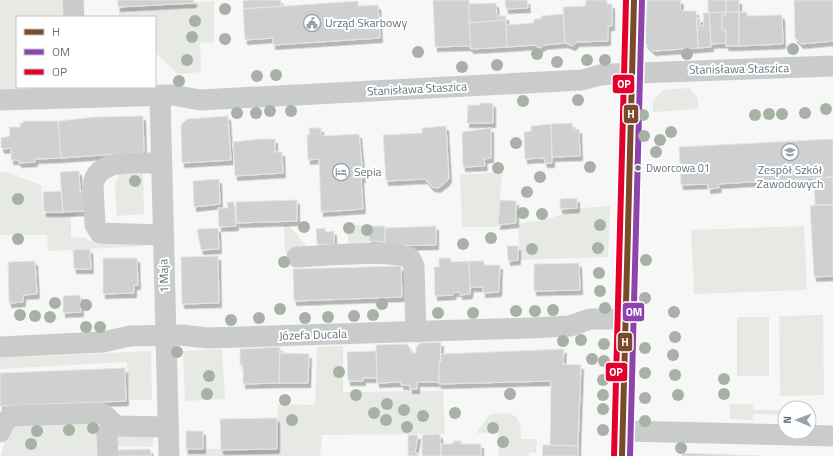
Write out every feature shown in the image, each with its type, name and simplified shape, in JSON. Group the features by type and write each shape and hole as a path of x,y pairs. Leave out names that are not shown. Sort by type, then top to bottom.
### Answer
{"street":[{"path":"73,0 74,16"},
{"path":"622,456 634,0"},
{"name":"Stanisława Staszica","path":"0,100 60,98 80,93 182,96 200,100 582,80 600,75 631,73 833,66"},
{"name":"1 Maja","path":"160,96 169,456"},
{"path":"162,163 110,165 100,172 94,181 93,187 95,225 100,233 163,235"},
{"path":"297,257 378,254 410,258 414,266 416,332"},
{"name":"Józefa Ducala","path":"0,347 103,342 126,337 166,336 207,338 570,326 590,319 625,319"},
{"path":"0,432 6,419 15,416 99,413 105,414 114,424 122,426 168,427"},
{"path":"108,456 107,434 114,424"},
{"path":"622,432 833,436"}],"shaded area":[{"path":"0,0 62,0 63,16 16,16 16,88 67,89 0,94"},
{"path":"214,1 214,42 200,43 201,72 178,74 156,53 156,16 119,16 119,9"},
{"path":"690,88 698,99 698,109 653,112 653,101 663,90"},
{"path":"6,172 41,185 43,214 64,214 64,212 76,211 76,217 71,217 71,237 84,238 90,241 146,241 146,246 48,251 47,235 0,235 0,173"},
{"path":"143,172 144,214 117,216 115,186 119,174"},
{"path":"502,172 498,227 462,227 460,175"},
{"path":"610,206 608,257 520,260 518,224 544,220 583,208"},
{"path":"284,225 288,225 312,252 285,254"},
{"path":"348,225 369,225 369,250 348,250"},
{"path":"804,226 807,290 694,294 691,230"},
{"path":"823,315 824,395 780,396 779,316"},
{"path":"737,317 769,317 769,376 737,376"},
{"path":"343,346 343,392 443,391 445,434 322,435 320,456 187,456 186,449 277,449 278,404 315,405 317,347"},
{"path":"222,349 225,399 185,401 183,351"},
{"path":"151,351 152,400 130,400 127,362 0,369 0,358"},
{"path":"730,404 753,404 753,410 777,410 777,415 753,414 753,420 730,419"},
{"path":"508,413 516,417 518,420 521,439 537,439 536,453 529,452 529,456 499,456 498,432 476,433 490,414"},
{"path":"102,420 103,456 1,456 8,427"},
{"path":"118,435 153,436 153,445 150,447 118,446"}],"building":[{"path":"118,0 194,0 194,3 118,7"},
{"path":"281,0 281,6 243,9 243,1"},
{"path":"433,0 469,0 471,48 468,46 435,47"},
{"path":"505,0 527,0 528,8 506,9"},
{"path":"586,0 607,0 607,4 612,4 612,26 608,26 608,41 577,42 573,46 565,43 563,7 585,6"},
{"path":"647,0 681,0 680,9 683,11 696,11 698,48 653,51 645,43"},
{"path":"708,0 726,0 726,12 708,13"},
{"path":"726,0 739,0 739,12 726,12"},
{"path":"794,0 833,0 833,41 801,44 795,38"},
{"name":"Urząd Skarbowy","path":"358,1 358,6 378,5 380,38 273,45 273,38 245,40 243,9"},
{"path":"496,3 497,16 506,16 506,20 469,23 469,4"},
{"path":"726,12 726,15 722,15 722,30 726,30 726,43 711,44 709,13"},
{"path":"726,12 739,12 739,46 726,46 726,30 722,30 722,15 726,15"},
{"path":"739,12 747,12 747,16 782,15 783,44 739,46"},
{"path":"703,13 709,13 711,47 698,48 697,18 700,18 700,26 704,26"},
{"path":"563,14 565,43 544,45 540,48 534,45 507,47 506,25 533,23 535,19 541,19 541,16"},
{"path":"506,20 507,47 471,49 469,23"},
{"path":"480,103 493,103 493,123 467,123 468,105 480,105"},
{"path":"143,116 144,152 61,158 58,121 96,117"},
{"path":"228,116 231,160 182,163 181,125 187,119"},
{"path":"23,121 58,121 61,158 35,159 35,162 19,163 18,160 11,160 11,148 3,149 1,147 1,138 10,136 9,127 20,127 20,123 23,123"},
{"path":"572,123 573,130 579,129 580,156 552,157 551,124"},
{"path":"551,124 552,163 545,163 544,158 525,159 524,132 531,131 531,126"},
{"path":"446,126 449,178 446,182 438,188 432,187 425,179 386,181 383,135 422,133 422,128"},
{"name":"Sepia","path":"309,128 321,128 321,135 323,136 359,134 363,178 361,178 363,209 321,212 319,159 308,160 307,135 310,135"},
{"path":"491,128 491,158 484,159 485,166 463,167 462,132"},
{"path":"275,139 275,152 282,152 283,173 235,176 233,142"},
{"path":"833,139 833,177 718,184 719,188 708,189 708,184 681,185 679,147"},
{"path":"79,171 80,191 84,191 86,211 63,212 60,172"},
{"path":"833,177 833,205 815,205 814,178"},
{"path":"219,179 220,204 194,207 193,181"},
{"path":"61,191 63,212 44,212 43,192"},
{"path":"577,198 577,208 560,209 560,199"},
{"path":"297,200 297,221 237,223 236,202"},
{"path":"500,200 516,201 516,223 498,225"},
{"path":"227,202 234,202 236,226 219,227 218,208 228,208"},
{"path":"833,205 833,276 814,277 810,206"},
{"path":"369,226 385,226 385,242 369,241"},
{"path":"436,226 436,245 385,246 385,228"},
{"path":"218,228 219,249 201,250 197,229"},
{"path":"325,228 325,232 334,231 334,245 317,244 316,229"},
{"path":"507,246 518,246 518,260 508,261"},
{"path":"90,249 91,269 74,269 73,250"},
{"path":"218,256 219,303 182,304 181,257"},
{"path":"103,258 137,258 138,285 134,285 134,293 103,294"},
{"path":"439,258 450,258 452,262 469,261 470,294 460,295 460,292 454,292 453,295 435,296 434,267 439,267"},
{"path":"35,261 37,294 23,295 23,302 9,303 8,262"},
{"path":"469,261 484,261 484,265 500,265 499,292 483,293 483,287 471,287 470,292"},
{"path":"579,263 580,290 534,291 534,264"},
{"path":"401,266 402,297 294,301 293,269"},
{"path":"80,295 81,312 63,313 63,296"},
{"path":"441,342 439,382 417,382 417,389 410,389 410,385 401,385 401,382 377,383 376,345 407,344 411,353 416,353 416,348 420,343"},
{"path":"280,347 279,383 243,384 243,365 240,365 240,349"},
{"path":"564,349 563,364 581,365 578,446 550,445 551,381 439,384 439,362 441,362 441,354"},
{"path":"376,351 377,378 363,378 363,381 348,381 347,352"},
{"path":"280,353 309,354 308,383 279,383"},
{"path":"125,368 126,401 0,406 0,373"},
{"path":"277,418 277,449 221,450 220,419"},
{"path":"186,431 203,431 203,449 186,449"},
{"path":"440,434 441,456 422,456 422,435"},
{"path":"408,435 418,435 415,453 418,453 418,456 408,456"},
{"path":"453,441 461,441 461,444 481,444 481,456 441,456 441,444 453,444"},
{"path":"543,445 578,446 578,456 542,456"},
{"path":"150,449 151,456 118,456 118,450"},
{"path":"682,453 759,456 682,456"}],"transit line":[{"name":"OP","path":"614,456 626,0"},
{"name":"H","path":"622,456 634,0"},
{"name":"OM","path":"630,456 642,0"}],"place":[{"name":"Urząd Skarbowy","path":"312,23"},
{"name":"Zespół Szkół Zawodowych","path":"790,152"},
{"name":"Dworcowa 01","path":"638,168"},
{"name":"Sepia","path":"341,172"}]}
